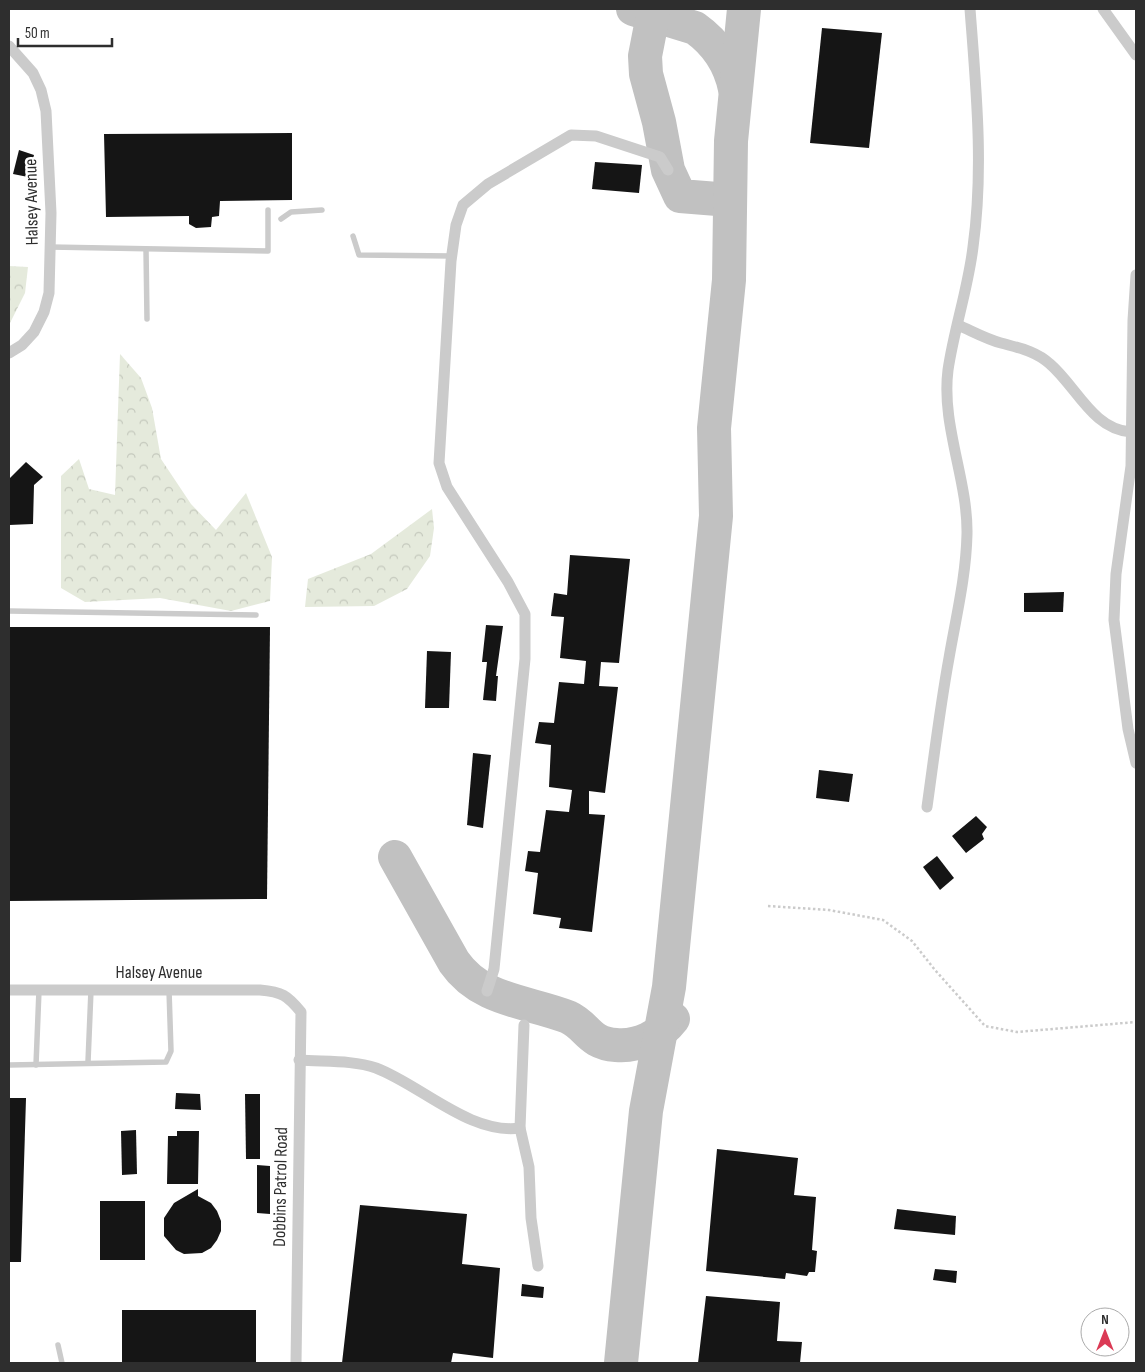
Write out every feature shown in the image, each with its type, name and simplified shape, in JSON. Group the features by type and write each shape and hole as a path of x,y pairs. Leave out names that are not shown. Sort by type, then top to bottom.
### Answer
{"street":[{"path":"928,806 948,660 963,593 967,533 962,480 953,435 948,392 948,370 972,258 978,184 978,122 970,9"},
{"path":"1103,9 1136,55"},
{"name":"Halsey Avenue","path":"9,46 34,73 42,90 46,111 50,248 49,293 44,312 34,332 22,345 9,353"},
{"path":"487,991 494,969 511,809 525,659 525,614 508,582 447,487 439,464 452,256 456,225 463,205 488,184 571,135 596,136 660,157 668,170"},
{"path":"1136,275 1133,320 1134,387 1131,466 1116,574 1114,620 1128,729 1136,763"},
{"path":"958,326 1000,343 1029,350 1050,363 1096,416 1108,425 1131,432"},
{"name":"Halsey Avenue","path":"9,990 277,992 289,997 301,1012"},
{"name":"Dobbins Patrol Road","path":"296,1363 301,1012"},
{"path":"524,1025 520,1128 529,1167 531,1218 538,1266"},
{"path":"299,1060 375,1068 477,1122 506,1130 520,1128"}],"lane":[{"path":"50,248 268,251 268,210"},
{"path":"281,219 291,212 322,210"},
{"path":"353,236 359,255 452,256"},
{"path":"146,249 148,319"},
{"path":"9,611 256,615"},
{"path":"36,1065 38,990"},
{"path":"88,1062 91,990"},
{"path":"9,1065 166,1062 171,1051 169,990"},
{"path":"58,1345 62,1363"}],"path":[{"path":"768,906 830,910 883,920 912,941 985,1026 1017,1032 1136,1022"}],"green space":[{"path":"9,266 28,267 25,293 9,325"},
{"path":"120,354 141,378 152,408 161,459 191,504 216,530 246,493 272,557 270,601 231,611 160,598 85,602 61,588 61,476 79,459 89,489 115,495"},
{"path":"432,509 434,528 430,556 407,589 374,606 305,607 308,579 371,554"}],"building":[{"path":"822,28 882,33 869,148 810,143"},
{"path":"292,133 292,200 220,201 219,216 212,217 211,227 196,228 189,224 189,216 106,217 104,134"},
{"path":"19,150 34,155 28,177 13,174"},
{"path":"595,162 642,165 639,193 592,189"},
{"path":"26,462 43,477 34,485 33,524 9,525 9,479"},
{"path":"570,555 630,559 619,663 601,662 599,686 618,687 605,793 589,791 589,814 605,815 592,932 559,928 561,918 533,914 538,873 525,871 528,851 540,852 546,810 569,812 572,790 549,787 551,745 535,743 539,722 554,723 559,682 584,684 586,661 560,658 564,617 551,616 554,593 567,595"},
{"path":"1064,592 1063,612 1024,612 1024,593"},
{"path":"486,625 503,626 496,676 498,676 496,701 483,700 487,662 482,662"},
{"path":"9,627 270,627 267,899 9,901"},
{"path":"427,651 451,652 449,708 425,708"},
{"path":"473,753 491,755 483,828 467,825"},
{"path":"819,770 853,774 849,802 816,798"},
{"path":"976,816 987,827 982,834 984,839 966,853 952,836"},
{"path":"937,856 954,878 940,890 923,867"},
{"path":"176,1093 200,1094 201,1110 175,1109"},
{"path":"245,1094 260,1094 260,1159 246,1159"},
{"path":"9,1098 26,1098 21,1262 9,1262"},
{"path":"136,1130 137,1174 122,1175 121,1131"},
{"path":"177,1131 199,1131 198,1184 167,1184 168,1136 177,1136"},
{"path":"717,1149 798,1158 794,1195 816,1197 812,1250 817,1251 815,1272 809,1272 807,1276 786,1273 785,1279 706,1271"},
{"path":"257,1165 270,1166 270,1214 257,1213"},
{"path":"198,1189 198,1196 211,1203 217,1211 221,1221 221,1231 211,1248 202,1253 184,1254 176,1250 164,1236 164,1218 174,1203"},
{"path":"100,1201 145,1201 145,1260 100,1260"},
{"path":"360,1205 467,1214 462,1264 500,1268 493,1358 453,1353 451,1363 342,1363"},
{"path":"897,1209 956,1216 955,1235 894,1229"},
{"path":"935,1269 957,1271 956,1283 933,1280"},
{"path":"522,1284 544,1287 543,1298 521,1296"},
{"path":"706,1296 780,1302 777,1341 802,1342 800,1363 698,1363"},
{"path":"122,1310 256,1310 256,1363 122,1363"}],"taxiway":[{"path":"633,9 695,28 703,34 716,47 726,63 735,89"},
{"path":"621,1363 646,1111 669,987 716,516 714,428 729,280 731,141 744,9"},
{"path":"653,15 645,56 646,74 659,122 668,170 680,196 730,200"},
{"path":"395,857 454,962 477,985 506,998 568,1017 594,1038 607,1044 624,1045 648,1039 662,1031 673,1019"}]}
